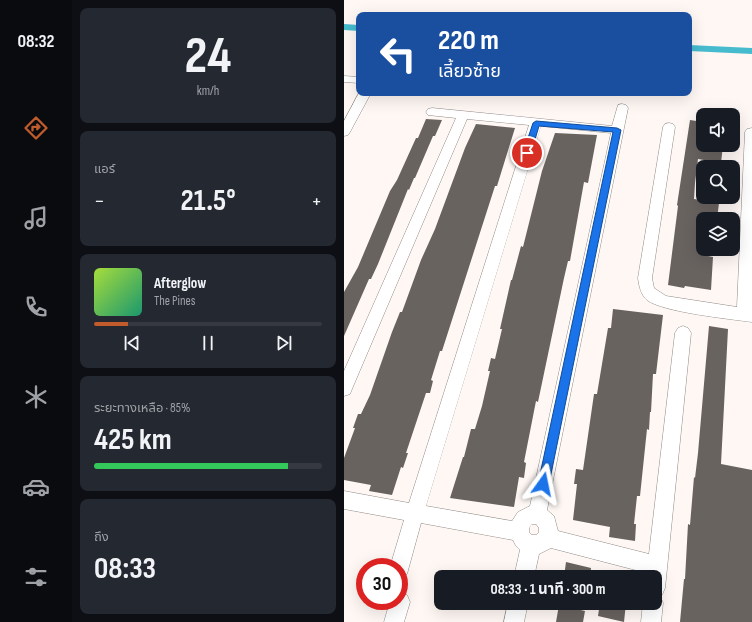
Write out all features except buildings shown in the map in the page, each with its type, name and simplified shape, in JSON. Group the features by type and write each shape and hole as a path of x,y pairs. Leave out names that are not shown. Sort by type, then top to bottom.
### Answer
{"street":[{"path":"344,79 356,80"},
{"path":"344,132 363,96"},
{"path":"525,570 532,538 522,522 526,517 537,515 622,108"},
{"path":"432,112 617,130"},
{"path":"344,388 463,115"},
{"path":"402,558 415,513 536,123"},
{"path":"670,127 645,278 646,287 651,296 664,302 748,315 751,132"},
{"path":"657,570 683,333"},
{"path":"344,500 415,513 657,566"},
{"path":"394,622 398,610"},
{"path":"514,622 517,610"},
{"path":"651,622 652,610"}],"waterway":[{"path":"344,27 356,28"},
{"path":"692,48 752,51"}],"route":[{"path":"527,153 536,123 617,130 543,484"}]}
